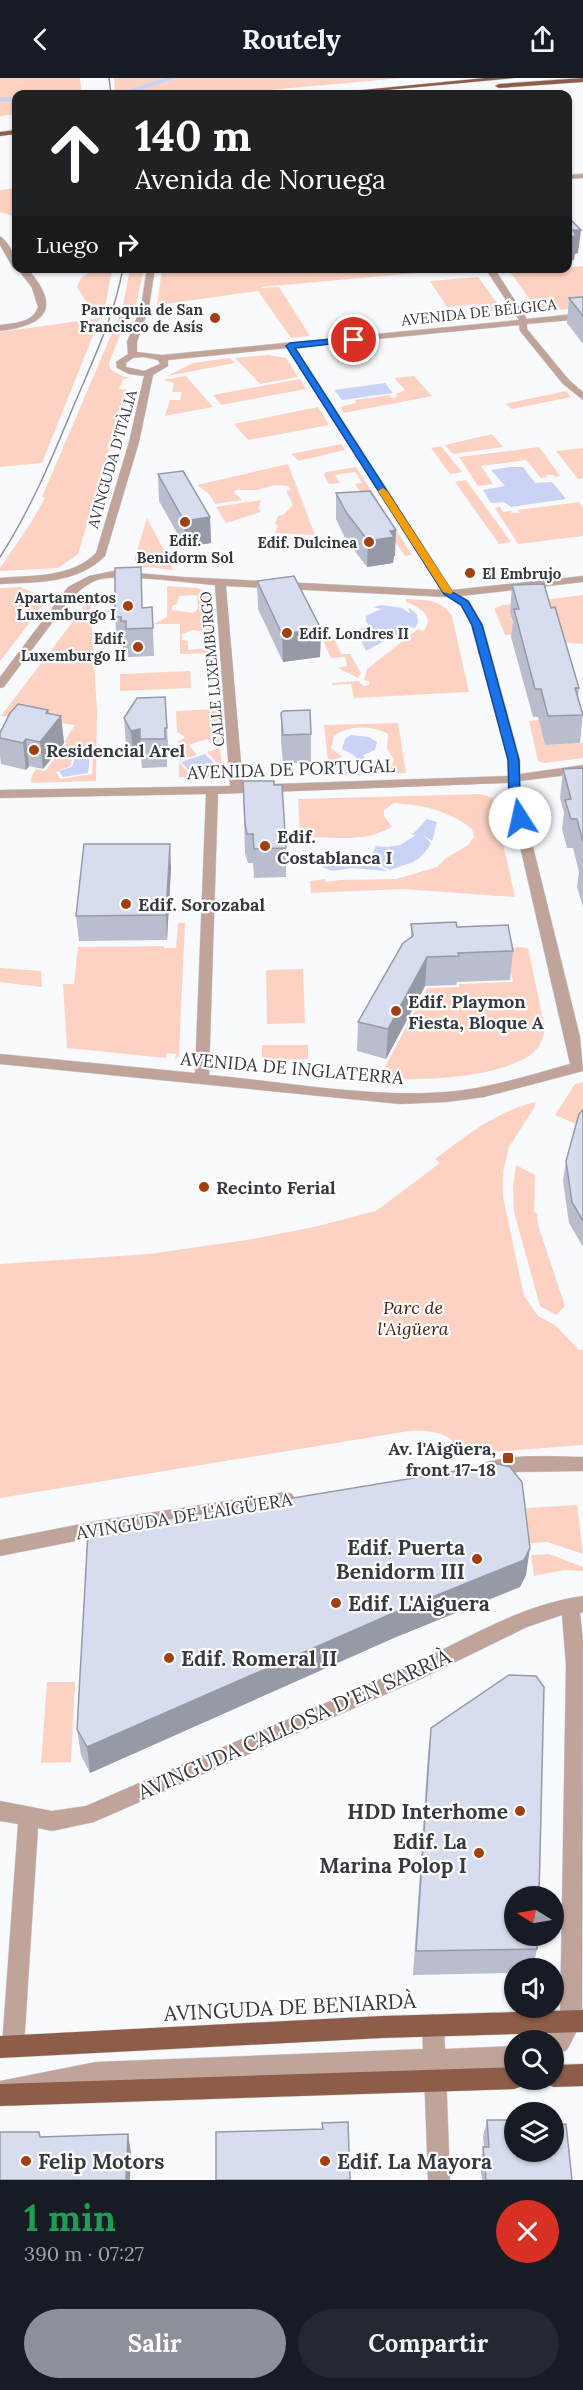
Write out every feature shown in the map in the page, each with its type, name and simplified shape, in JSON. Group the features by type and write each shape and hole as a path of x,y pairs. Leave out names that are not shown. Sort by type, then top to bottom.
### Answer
{"main road":[{"path":"370,90 510,78"},
{"path":"457,90 583,80"},
{"name":"AVINGUDA DE BENIARDÀ","path":"6,2047 433,2025 577,2021"},
{"path":"0,2093 434,2072 504,2077"},
{"path":"564,2076 583,2075"}],"street":[{"path":"0,238 12,259"},
{"path":"0,328 26,323 42,313 44,308 40,294 25,273"},
{"path":"150,273 145,307 132,342 133,355 121,362 122,368 131,373 149,373 163,368 165,361 162,358"},
{"path":"492,273 523,322 523,328 566,382 583,397"},
{"name":"AVENIDA DE BÉLGICA","path":"133,355 151,354 162,358 583,316"},
{"path":"290,346 449,594 465,603 477,625 514,760 514,795 580,1066"},
{"name":"AVINGUDA D'ITÀLIA","path":"101,554 128,462 149,373"},
{"path":"0,581 63,575 90,565 101,554 106,566 113,574"},
{"path":"66,597 79,585 93,578 113,574 449,594 583,579"},
{"path":"0,685 66,597 73,584 63,575"},
{"name":"CALLE LUXEMBURGO","path":"220,582 237,790"},
{"name":"AVENIDA DE PORTUGAL","path":"0,794 237,790 515,779 583,769"},
{"path":"202,1080 212,790"},
{"name":"AVENIDA DE INGLATERRA","path":"0,1059 400,1099 447,1097 484,1092 580,1066"},
{"path":"474,1471 517,1465 583,1464"},
{"name":"AVINGUDA DE L'AIGÜERA","path":"0,1548 104,1528 299,1497"},
{"path":"564,2036 577,2021 577,1605"},
{"name":"AVINGUDA CALLOSA D'EN SARRIÀ","path":"0,1811 52,1821 87,1815 411,1674 514,1625 577,1605"},
{"path":"6,2047 29,1817"},
{"path":"433,2025 440,2180"},
{"path":"434,2072 504,2059"}],"green space":[{"path":"0,78 80,78 82,90 12,90 12,114 0,116"},
{"path":"114,78 403,78 268,90 115,90"},
{"path":"12,188 12,216 0,212 0,190"},
{"path":"583,266 583,308 554,310 539,307 511,273 572,273 572,267"},
{"path":"89,273 111,273 104,314 95,315 77,287 81,278"},
{"path":"129,273 143,273 135,308 122,310"},
{"path":"161,273 417,273 261,287 279,287 310,336 291,338 258,291 157,305"},
{"path":"478,277 502,310 483,311 478,304 447,307 430,281"},
{"path":"120,314 125,315 126,320 109,363 110,369 130,378 123,379 119,389 127,390 78,554 58,568 0,571 45,498 42,497"},
{"path":"100,318 42,463 0,467 0,332"},
{"path":"268,355 286,358 298,377 260,384 235,358"},
{"path":"230,358 235,363 167,376 193,363"},
{"path":"186,376 213,407 165,416 170,400 180,400 182,392 172,392 174,383 163,380"},
{"path":"414,376 432,396 344,413 340,407 356,403 355,400 389,395 392,398 397,397 396,394 405,390 394,378"},
{"path":"300,379 306,389 221,405 213,395"},
{"path":"566,391 571,397 512,409 505,404"},
{"path":"318,407 329,425 248,440 234,424"},
{"path":"492,434 503,447 453,454 445,445"},
{"path":"341,444 345,450 299,461 291,454"},
{"path":"441,446 462,472 450,474 431,448"},
{"path":"539,447 560,476 545,475 548,477 541,478 526,460 481,466 493,484 478,486 459,457"},
{"path":"583,448 583,478 578,479 556,451"},
{"path":"288,464 315,535 275,533 278,516 283,515 293,505 286,491 291,490 288,486 275,485 257,490 235,490 234,492 242,500 215,504 209,494 197,485"},
{"path":"356,467 412,555 405,556 367,502 355,484 362,483 355,472 335,475 340,483 329,484 324,475 326,472"},
{"path":"466,480 511,542 499,544 455,482"},
{"path":"261,500 258,508 261,512 226,523 216,507"},
{"path":"579,502 583,508 583,536 518,544 495,508 500,507 503,512 520,513 517,510"},
{"path":"147,518 173,570 139,566 134,561"},
{"path":"167,586 197,588 209,593 213,653 180,654 180,624 154,624 167,617","holes":["195,595 198,609 193,613 172,610 179,596","193,630 207,633 209,648 188,650 188,641 182,640 182,634"]},
{"path":"20,587 40,595 44,604 0,661 0,588"},
{"path":"583,595 583,644 558,642 510,613 516,635 505,635 495,611 495,608 503,605"},
{"path":"90,599 97,710 96,781 31,783 36,769 45,771 67,743 64,742 75,725 1,716","holes":["74,754 93,754 92,774 60,779 56,772 70,766"]},
{"path":"406,599 438,603 448,610 452,616 469,692 354,698 351,684 332,685 332,683 358,681 364,686 370,685 369,681 364,680 367,669 418,629 423,631 427,626 427,617 416,606 406,602"},
{"path":"333,635 341,654 350,654 361,673 358,678 338,668 347,666 345,657 331,658 321,636"},
{"path":"190,671 191,688 120,691 120,674"},
{"path":"217,709 222,773 214,778 179,777 179,762 192,777 221,768 207,752 217,749 207,739 189,745 197,755 179,761 178,742 185,737 177,732 176,711"},
{"path":"539,720 545,745 583,743 583,758 545,763 538,761 529,721"},
{"path":"398,723 406,773 329,776 347,769 367,771 378,766 392,766 394,759 387,749 388,734 375,729 353,728 334,736 331,748 342,757 334,759 337,767 329,770 324,725"},
{"path":"480,794 493,798 515,897 403,889 311,893 310,881 396,879 437,867 445,859 468,845 474,837 472,829 445,813 416,805 394,803 384,810 384,816 392,827 381,832 348,838 300,837 298,799"},
{"path":"178,923 185,923 179,1056 175,1059 176,1054 167,1053 166,1058 67,1048 63,984 74,984 78,947 164,946 164,948 176,948"},
{"path":"506,948 528,948 545,1029 540,1045 533,1053 501,1068 481,1073 437,1078 379,1078 427,988 513,982"},
{"path":"0,968 41,971 42,987 0,982"},
{"path":"303,969 305,1023 267,1024 266,970"},
{"path":"262,1045 308,1045 308,1059 262,1060"},
{"path":"583,1082 583,1127 555,1115 575,1084"},
{"name":"Parc de l'Aigüera","path":"536,1102 509,1147 503,1172 503,1197 524,1296 538,1316 555,1325 579,1350 583,1350 583,1445 466,1454 461,1452 457,1445 446,1436 432,1432 409,1431 0,1498 0,1264 149,1254 247,1240 314,1227 376,1211 440,1163 435,1159 470,1133 508,1111"},
{"path":"516,1165 535,1175 534,1212 537,1213 538,1225 565,1306 556,1315 540,1306 514,1212 513,1186"},
{"path":"577,1505 583,1554 547,1542 530,1543 526,1508"},
{"path":"549,1554 583,1567 583,1571 564,1570 534,1576 531,1555"},
{"path":"47,1682 75,1682 71,1762 41,1763"}],"water":[{"path":"385,383 393,393 342,400 334,390"},
{"path":"523,467 535,483 552,482 566,499 511,507 504,502 491,503 483,490 505,486 491,470"},
{"path":"382,605 402,608 409,613 410,608 417,615 418,622 415,628 410,627 366,651 356,630 369,626 366,616 381,609 373,607"},
{"path":"351,735 369,737 377,742 375,750 363,755 366,760 365,765 358,765 355,756 342,749 345,739"},
{"path":"205,754 218,767 193,775 181,762"},
{"path":"76,755 90,755 88,773 63,777 59,771 72,767"},
{"path":"427,819 437,822 432,841 423,835 431,843 418,859 390,870 376,863 372,854 376,846 400,845 416,835 412,835"},
{"path":"370,853 373,862 388,871 351,868 332,871 322,867 322,860 334,855 357,862"}],"building":[{"path":"572,221 581,230 573,230 576,236 572,236"},
{"path":"583,297 583,316 569,298"},
{"path":"183,471 210,517 184,521 158,474"},
{"path":"370,491 396,530 390,531 394,537 368,541 346,512 336,493"},
{"path":"141,567 142,608 152,607 153,628 126,629 126,621 121,621 121,617 115,617 115,568"},
{"path":"294,576 321,629 282,634 257,581"},
{"path":"544,584 551,608 555,607 579,688 575,688 583,715 548,716 541,689 535,689 514,609 519,609 512,585"},
{"path":"165,697 167,728 165,728 165,739 140,739 140,729 131,731 124,718 137,698"},
{"path":"18,704 48,710 46,713 61,716 40,742 26,739 23,743 0,738 0,733 10,713"},
{"path":"310,710 311,734 283,735 281,713 283,711"},
{"path":"583,768 583,842 577,819 571,819 565,800 571,799 563,769"},
{"path":"243,781 274,781 274,785 282,785 286,848 254,849 253,834 247,834 245,824"},
{"path":"84,844 170,844 166,915 76,916"},
{"path":"456,922 457,927 508,925 513,951 458,953 459,956 427,957 388,1029 358,1022 403,943 413,936 411,924"},
{"path":"583,1110 583,1221 572,1202 566,1161 579,1114"},
{"path":"498,1464 510,1467 522,1482 530,1548 524,1560 398,1611 87,1747 77,1729 88,1532"},
{"name":"Edif. La Marina Polop I","path":"509,1675 536,1676 544,1687 539,1886 504,1886 504,1946 537,1946 537,1949 416,1951 431,1728"},
{"path":"487,2120 504,2120 504,2162 564,2162 564,2124 566,2124 572,2180 486,2180 483,2147 489,2147"},
{"path":"348,2122 350,2180 216,2180 216,2132 323,2129 322,2123"},
{"path":"0,2132 39,2132 40,2137 128,2134 126,2180 0,2180"}],"waterway":[{"path":"134,90 171,78"},
{"path":"0,99 12,99"}],"tram line":[{"path":"109,78 110,90"},
{"path":"0,557 31,502 58,444 102,338 122,273"}],"slow traffic":[{"path":"383,491 448,592"}],"place":[{"name":"Parroquia de San Francisco de Asís","path":"215,318"},
{"name":"Edif. Benidorm Sol","path":"185,522"},
{"name":"Edif. Dulcinea","path":"369,542"},
{"name":"El Embrujo","path":"470,573"},
{"name":"Apartamentos Luxemburgo I","path":"128,606"},
{"name":"Edif. Londres II","path":"287,633"},
{"name":"Edif. Luxemburgo II","path":"138,647"},
{"name":"Residencial Arel","path":"34,750"},
{"name":"Edif. Costablanca I","path":"265,846"},
{"name":"Edif. Sorozabal","path":"126,904"},
{"name":"Edif. Playmon Fiesta, Bloque A","path":"396,1011"},
{"name":"Recinto Ferial","path":"204,1187"},
{"name":"Av. l'Aigüera, front 17-18","path":"508,1458"},
{"name":"Edif. Puerta Benidorm III","path":"477,1559"},
{"name":"Edif. L'Aiguera","path":"336,1603"},
{"name":"Edif. Romeral II","path":"169,1658"},
{"name":"HDD Interhome","path":"520,1811"},
{"name":"Edif. La Marina Polop I","path":"479,1853"},
{"name":"Felip Motors","path":"26,2161"},
{"name":"Edif. La Mayora","path":"325,2161"}],"route":[{"path":"354,340 290,346 449,594 465,603 477,625 514,760 514,795 520,818"}]}
